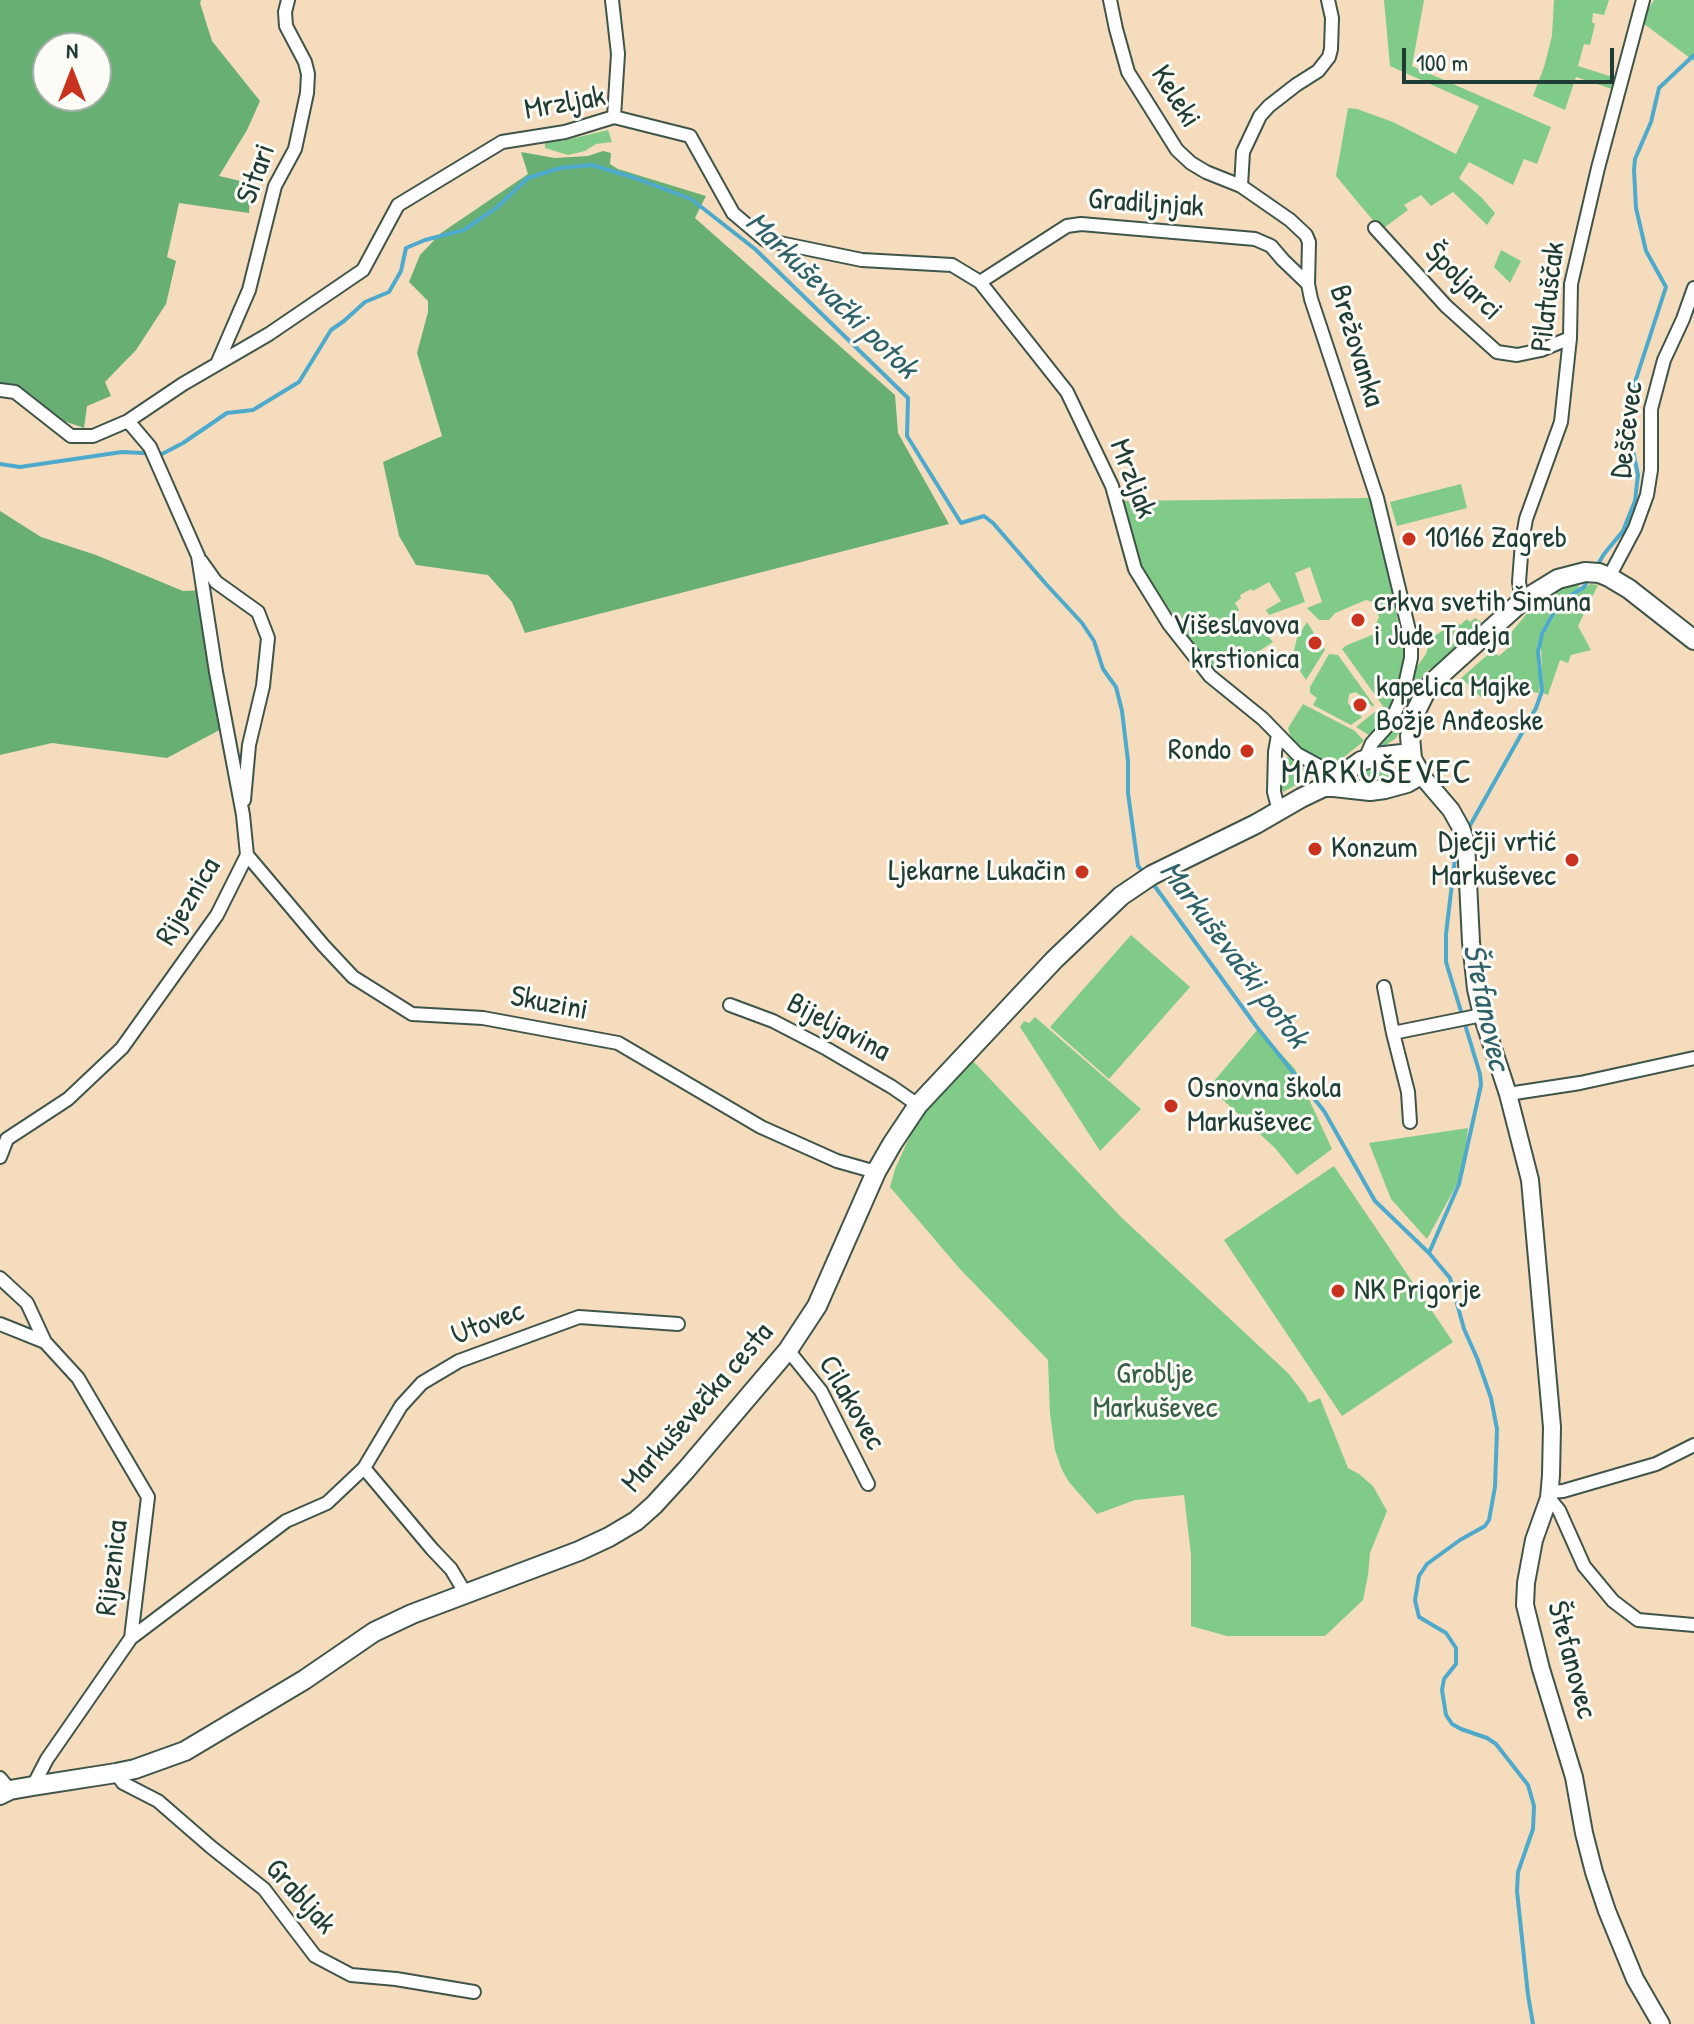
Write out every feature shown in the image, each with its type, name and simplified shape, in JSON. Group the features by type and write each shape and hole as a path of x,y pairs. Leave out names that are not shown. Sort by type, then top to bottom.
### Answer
{"main road":[{"path":"1324,787 1377,790 1395,787 1421,775 1414,765 1410,736 1412,723 1427,689 1522,601 1558,579 1598,574 1629,589 1694,640"},
{"path":"1363,790 1355,777 1356,764 1411,753"},
{"name":"Markuševečka cesta","path":"3,1788 116,1773 185,1751 304,1680 374,1632 412,1614 579,1551 636,1521 686,1470 788,1350 817,1306 876,1172 918,1105 1054,960 1121,896 1146,879 1324,787 1356,764"}],"street":[{"name":"Sitari","path":"217,364 249,290 275,186 295,149 307,93 305,62 286,26 288,0"},
{"path":"612,0 618,54 614,117"},
{"name":"Keleki","path":"1110,0 1128,72 1177,150 1206,172 1241,186"},
{"path":"1241,186 1243,152 1260,116 1287,92 1318,71 1329,57 1332,18 1328,0"},
{"name":"Pilatuščak","path":"1522,601 1519,582 1522,542 1530,507 1561,422 1570,338 1571,284 1643,0"},
{"name":"Mrzljak","path":"0,390 15,392 71,436 93,436 128,421 183,384 269,334 363,270 398,205 502,142 565,132 614,117 690,136 733,213 765,240 862,260 952,265 980,282 1067,392 1112,486 1135,569 1169,624 1210,676 1263,719 1297,754 1330,770 1356,764"},
{"name":"Brežovanka","path":"1241,186 1290,220 1309,242 1308,284 1377,498 1411,639 1411,658 1403,694 1391,722 1356,764"},
{"name":"Gradiljnjak","path":"980,282 1067,226 1081,224 1255,239 1271,246 1308,284"},
{"name":"Špoljarci","path":"1375,228 1446,306 1497,352 1517,355 1541,350 1570,338"},
{"name":"Deščevec","path":"1598,574 1635,528 1647,495 1651,470 1651,409 1664,360 1694,288"},
{"name":"Rijeznica","path":"0,1157 7,1139 68,1099 122,1048 217,915 247,855 243,815 198,556 150,447 128,421"},
{"path":"198,556 216,582 258,612 268,638 263,686 249,745 243,815"},
{"path":"1278,735 1274,792 1279,811"},
{"name":"Štefanovec","path":"1421,775 1441,796 1459,823 1466,842 1477,1016 1508,1094 1530,1180 1552,1427 1549,1495 1534,1540 1526,1583 1525,1605 1529,1628 1574,1777 1584,1833 1602,1898 1635,1979 1661,2024"},
{"name":"Skuzini","path":"247,855 353,977 412,1014 483,1018 618,1043 761,1127 837,1161 876,1172"},
{"path":"1384,987 1408,1092 1410,1122"},
{"name":"Bijeljavina","path":"730,1005 773,1021 827,1049 918,1105"},
{"path":"1393,1033 1477,1016"},
{"path":"1508,1094 1580,1083 1694,1058"},
{"name":"Rijeznica","path":"0,1278 27,1303 45,1342 78,1378 148,1497 131,1638 47,1759 33,1786"},
{"name":"Utovec","path":"131,1638 286,1521 327,1503 364,1468 401,1406 422,1383 459,1361 579,1317 678,1324"},
{"path":"0,1324 45,1342"},
{"name":"Cilakovec","path":"788,1350 821,1391 868,1484"},
{"path":"1694,1445 1656,1464 1549,1495 1584,1566 1613,1601 1638,1620 1694,1625"},
{"path":"364,1468 451,1569 466,1594"},
{"name":"Grabljak","path":"116,1773 123,1783 158,1801 264,1889 315,1956 351,1975 474,1992"}],"green space":[{"path":"0,0 201,0 212,41 260,101 247,130 219,176 258,185 250,198 249,213 179,203 167,257 176,261 166,304 136,350 105,382 111,396 87,406 84,428 55,418 16,386 0,382"},
{"path":"1384,0 1424,0 1412,66 1551,127 1537,164 1524,159 1513,185 1469,162 1459,178 1495,213 1487,225 1453,192 1431,206 1421,195 1404,205 1408,210 1381,230 1336,176 1348,108 1393,122 1456,154 1479,106 1390,66"},
{"path":"1554,0 1609,0 1604,15 1593,13 1592,22 1595,24 1590,45 1584,44 1578,66 1616,78 1612,89 1576,77 1565,110 1533,96 1552,36"},
{"path":"1654,0 1694,0 1694,61 1640,21"},
{"path":"608,130 612,142 596,144 585,151 568,155 545,148 545,141 562,141"},
{"path":"603,151 611,153 610,164 618,169 706,196 695,218 895,395 898,433 949,524 525,633 512,602 488,575 416,565 399,536 383,462 442,436 417,353 428,301 409,282 420,255 441,233 528,174 521,152 555,158 588,156"},
{"path":"1501,250 1521,261 1510,283 1494,267"},
{"path":"1461,484 1467,508 1397,526 1390,502"},
{"path":"1372,498 1404,650 1401,679 1388,713 1342,649 1379,632 1376,624 1379,617 1373,602 1366,600 1335,613 1329,620 1319,620 1307,608 1322,602 1310,567 1295,573 1305,602 1269,615 1266,610 1281,601 1269,582 1253,591 1251,589 1240,595 1241,598 1235,603 1239,610 1234,614 1247,632 1265,633 1273,642 1235,667 1222,659 1214,670 1202,658 1138,562 1122,501"},
{"path":"0,511 41,537 96,555 183,591 206,590 227,726 167,758 52,743 0,755"},
{"path":"1577,580 1579,588 1553,609 1541,632 1537,646 1539,693 1507,688 1500,682 1483,699 1461,678 1492,651 1499,656 1508,648 1504,641 1534,605"},
{"path":"1590,584 1598,585 1578,626 1591,650 1571,655 1568,663 1560,660 1548,695 1543,693 1542,639 1556,611"},
{"path":"1475,618 1481,622 1477,627 1438,665 1428,670 1418,683 1412,682 1431,638 1456,622 1460,625 1467,619 1470,622"},
{"path":"1307,622 1317,638 1308,640 1309,646 1314,648 1321,643 1325,650 1306,680 1292,659 1297,638"},
{"path":"1329,654 1338,655 1374,705 1356,692 1349,694 1348,703 1362,717 1351,725 1313,705 1317,698 1310,693 1310,687"},
{"path":"1418,691 1402,729 1395,739 1381,748 1379,743 1405,703"},
{"path":"1303,704 1355,731 1364,741 1332,763 1300,749 1292,740 1288,728"},
{"path":"1377,710 1385,720 1369,735 1356,727"},
{"path":"1288,757 1317,774 1283,792 1280,784 1281,759"},
{"path":"1377,764 1393,771 1390,779 1371,780 1365,775 1365,768"},
{"path":"1131,935 1190,987 1109,1079 1050,1027"},
{"path":"1035,1017 1141,1109 1100,1151 1020,1027 1024,1021 1029,1023"},
{"path":"1258,1029 1295,1069 1332,1149 1297,1175 1275,1148 1209,1087"},
{"name":"Groblje Markuševec","path":"973,1061 1121,1217 1289,1374 1309,1403 1320,1398 1348,1468 1373,1486 1387,1511 1370,1553 1363,1600 1325,1636 1227,1636 1191,1626 1191,1555 1184,1495 1135,1500 1097,1514 1069,1482 1055,1450 1048,1360 960,1269 890,1187 914,1127"},
{"path":"1468,1128 1463,1173 1427,1239 1391,1199 1369,1143"},
{"name":"NK Prigorje","path":"1334,1166 1453,1342 1342,1416 1224,1240"}],"waterway":[{"name":"Štefanovec","path":"1597,566 1623,531 1635,501 1638,475 1632,446 1636,379 1666,287 1646,251 1636,208 1635,159 1651,122 1659,88 1694,55"},
{"name":"Markuševački potok","path":"0,464 20,467 122,452 162,454 227,413 253,410 299,382 331,330 365,302 389,292 401,271 406,248 464,230 496,208 528,178 560,168 592,165 635,178 691,199 755,249 908,398 907,436 961,523 984,516 993,523 1082,623 1094,641 1103,669 1116,687 1122,711 1128,793 1138,866 1146,875"},
{"name":"Štefanovec","path":"1468,829 1536,708 1542,691 1538,652 1542,634 1555,610 1584,587 1590,577"},
{"name":"Štefanovec","path":"1460,843 1456,850 1446,934 1446,962 1481,1085 1459,1184 1429,1253 1450,1278 1464,1329 1491,1398 1497,1429 1495,1487 1485,1526 1427,1564 1419,1576 1415,1600 1419,1617 1446,1633 1456,1648 1456,1664 1444,1679 1442,1690 1446,1715 1452,1724 1496,1744 1528,1785 1534,1806 1533,1829 1518,1872 1517,1891 1533,2024"},
{"name":"Markuševački potok","path":"1151,881 1256,1026 1324,1111 1375,1201 1429,1253"}],"place":[{"name":"10166 Zagreb","path":"1409,539"},
{"name":"crkva svetih Šimuna i Jude Tadeja","path":"1358,620"},
{"name":"Višeslavova krstionica","path":"1315,643"},
{"name":"kapelica Majke Božje Anđeoske","path":"1360,705"},
{"name":"Rondo","path":"1247,751"},
{"name":"Konzum","path":"1315,849"},
{"name":"Dječji vrtić Markuševec","path":"1572,860"},
{"name":"Ljekarne Lukačin","path":"1082,872"},
{"name":"Osnovna škola Markuševec","path":"1171,1106"},
{"name":"NK Prigorje","path":"1338,1291"}],"district":[{"name":"MARKUŠEVEC","path":"1377,774"}]}
